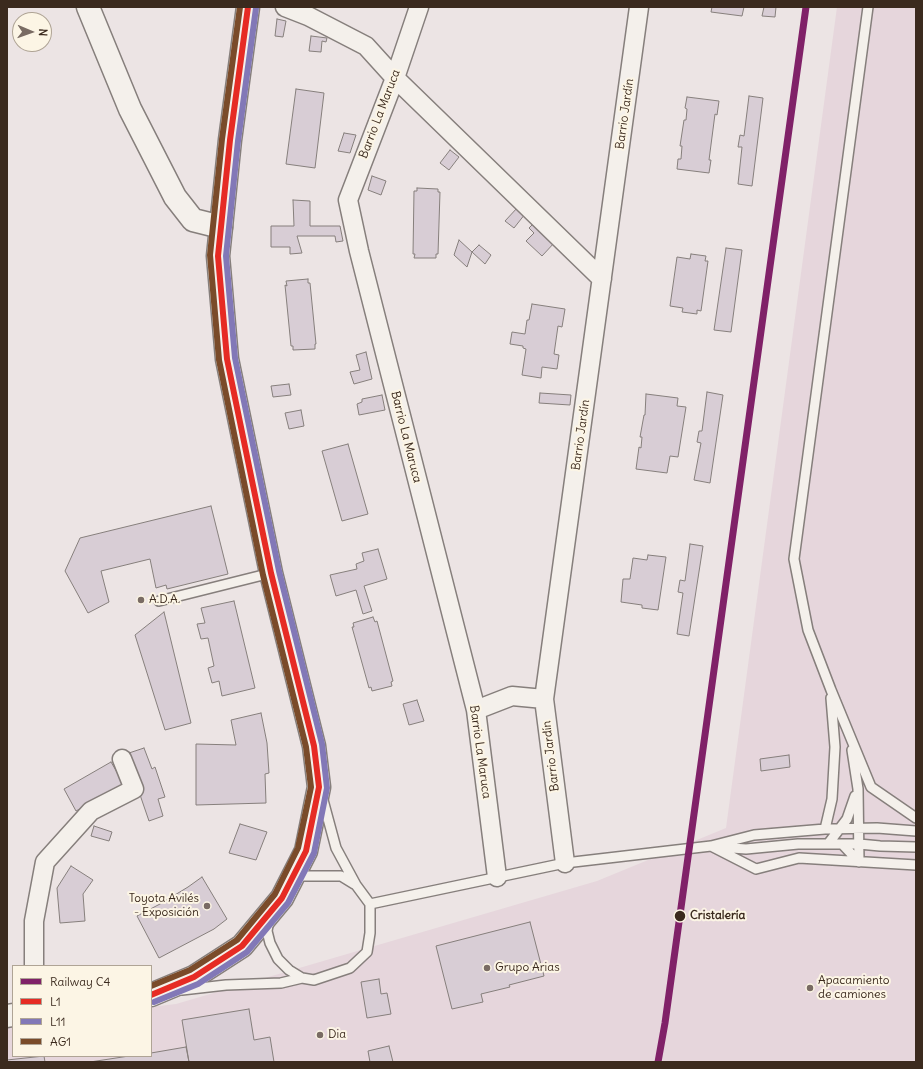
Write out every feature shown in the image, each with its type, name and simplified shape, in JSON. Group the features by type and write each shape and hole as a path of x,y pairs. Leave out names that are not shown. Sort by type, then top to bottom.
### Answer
{"main road":[{"path":"88,7 130,109 175,198 194,220 221,227"},
{"path":"153,994 194,977 242,946 270,913 282,898 306,851 319,787 314,746 271,573 226,359 218,256 230,140 248,7"}],"street":[{"path":"285,7 308,16 366,46 394,78 602,279"},
{"name":"Barrio La Maruca","path":"419,7 348,200 359,252 476,710 496,877"},
{"name":"Barrio Jardín","path":"565,863 544,699 639,7"},
{"path":"476,710 512,696 544,699"},
{"path":"34,965 34,921 45,862 92,811 134,789 122,759"}],"lane":[{"path":"868,7 794,559 808,630 871,787 916,818"},
{"path":"160,601 271,573"},
{"path":"825,829 832,799 835,747 831,690"},
{"path":"851,738 858,789 859,862"},
{"path":"270,913 267,931 270,943 283,964 289,970 302,978 314,980 350,968 367,952 370,933 370,904 356,885 336,848 319,787"},
{"path":"828,844 847,818 858,789"},
{"path":"370,904 565,863 711,846 754,835 825,829 877,828 916,831"},
{"path":"711,846 746,849 798,844 859,844 916,847"},
{"path":"842,844 859,862"},
{"path":"711,846 756,869 799,858 916,865"},
{"path":"294,876 341,876 356,885"},
{"path":"153,994 226,985 281,983 302,978"}],"shaded area":[{"path":"837,7 916,7 916,1062 7,1062 7,1027 12,1027 12,1057 152,1057 152,1007 176,1004 597,881 726,828"}],"building":[{"path":"712,7 744,7 742,16 711,12"},
{"path":"764,7 776,7 775,17 762,16"},
{"path":"277,19 286,21 283,37 275,36"},
{"path":"311,36 327,38 326,42 322,41 321,52 309,51"},
{"path":"296,89 324,93 315,168 286,164"},
{"path":"749,96 763,98 752,186 738,184 742,147 738,147 740,135 744,136"},
{"path":"687,97 719,101 717,115 715,114 709,160 711,160 709,173 677,169 678,159 681,159 682,146 680,146 684,120 686,120 687,109 685,108"},
{"path":"344,133 356,135 350,153 338,151"},
{"path":"450,150 459,157 449,170 440,163"},
{"path":"372,176 386,181 381,195 368,190"},
{"path":"417,188 438,189 438,192 440,192 438,254 436,254 436,258 414,258 414,191 417,191"},
{"path":"293,200 310,201 310,226 340,226 343,241 336,242 335,236 297,236 302,253 290,254 290,247 271,247 271,226 294,226"},
{"path":"518,207 525,214 514,228 505,221"},
{"path":"534,223 555,242 542,256 526,241 534,233 529,228"},
{"path":"459,240 472,252 467,267 454,255"},
{"path":"479,245 491,255 485,264 472,252"},
{"path":"726,248 742,250 731,332 714,330"},
{"path":"691,254 706,256 705,261 708,261 701,311 697,310 697,314 682,312 683,308 670,306 677,257 690,259"},
{"path":"308,279 308,283 310,283 316,344 315,349 293,350 293,346 291,346 285,285 287,286 286,281"},
{"path":"532,304 565,309 562,327 558,326 554,354 559,355 557,369 542,367 541,378 522,375 526,349 523,348 523,346 510,344 512,332 525,334 527,320 529,320"},
{"path":"366,352 372,379 354,384 350,372 360,370 356,355"},
{"path":"289,384 291,395 273,397 271,386"},
{"path":"707,392 723,395 710,483 694,480 701,443 697,442 699,431 702,431"},
{"path":"540,393 571,395 570,405 539,403"},
{"path":"646,394 678,398 677,406 686,407 678,457 670,456 667,473 636,469 639,447 641,448 642,437 640,437 645,415"},
{"path":"382,395 385,410 359,415 357,404 362,402 362,399"},
{"path":"301,410 304,426 289,429 285,413"},
{"path":"348,444 368,514 342,521 322,451"},
{"path":"211,506 228,574 167,589 166,585 156,588 150,559 101,571 109,602 88,613 65,571 80,538"},
{"path":"690,544 703,546 689,636 677,634 683,593 678,592 680,580 685,581"},
{"path":"378,549 387,579 364,586 372,611 363,614 356,590 336,596 330,575 357,569 356,564 364,561 362,553"},
{"path":"648,555 666,557 658,610 642,608 642,605 621,602 623,579 630,579 633,558 647,560"},
{"path":"234,601 255,688 222,696 219,681 212,683 208,668 214,666 208,638 201,639 197,624 205,623 201,608"},
{"path":"164,612 191,723 165,730 135,635"},
{"path":"373,617 375,622 377,621 393,681 391,682 392,686 372,691 371,687 369,688 352,627 354,627 353,623"},
{"path":"417,700 424,721 409,725 403,704"},
{"path":"261,713 267,743 269,773 265,774 266,803 196,805 196,744 236,745 231,720"},
{"path":"144,748 152,769 155,767 165,797 158,799 163,816 149,821 126,754"},
{"path":"789,755 790,767 761,771 760,759"},
{"path":"111,762 124,784 76,811 64,789"},
{"path":"240,824 267,832 256,860 229,853"},
{"path":"94,826 112,832 109,841 91,836"},
{"path":"71,866 93,880 83,894 85,921 60,923 57,888"},
{"path":"202,877 227,919 214,929 159,958 137,916 160,904"},
{"path":"530,922 544,976 509,985 510,987 481,994 483,1002 452,1009 436,946"},
{"path":"379,979 381,994 387,993 391,1014 367,1018 361,982"},
{"path":"249,1009 254,1040 270,1037 274,1062 189,1062 182,1020"},
{"path":"389,1046 393,1062 370,1062 368,1051"},
{"path":"186,1047 189,1062 90,1062 122,1057 152,1057 152,1053"},
{"path":"44,1057 45,1062 7,1062 7,1060"}],"rail line":[{"name":"C4","path":"658,1062 665,1023 806,7"}],"transit line":[{"name":"AG1","path":"152,986 190,970 237,940 275,894 298,848 311,787 306,747 263,575 219,360 210,255 222,139 240,7"},
{"name":"L1","path":"152,995 194,977 242,946 282,898 306,851 319,787 314,746 271,573 227,359 218,256 230,140 248,7"},
{"name":"L11","path":"154,1002 198,984 247,952 288,903 314,853 327,788 322,744 279,571 235,358 226,256 238,141 256,8"}],"place":[{"name":"A.D.A.","path":"141,600"},
{"name":"Toyota Avilés - Exposición","path":"207,906"},
{"name":"Cristalería","path":"680,916"},
{"name":"Grupo Arias","path":"487,968"},
{"name":"Apacamiento de camiones","path":"810,988"},
{"name":"Dia","path":"320,1035"}]}
